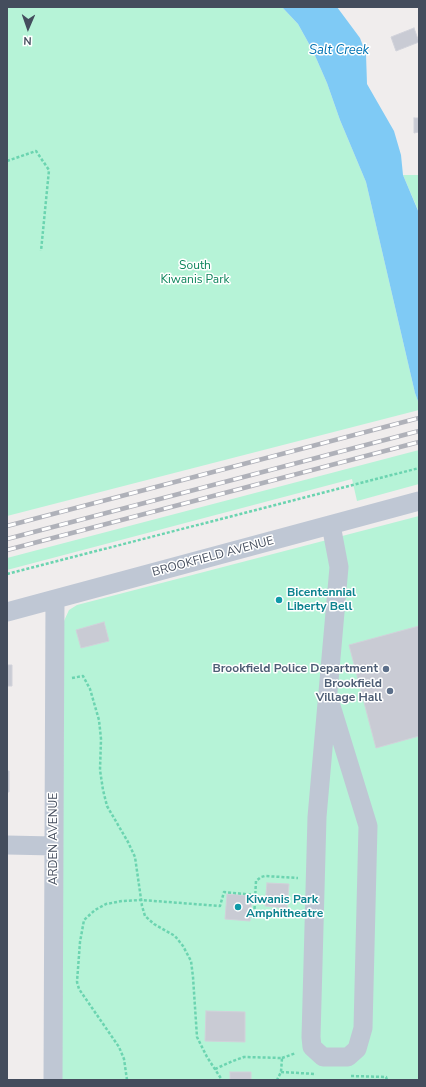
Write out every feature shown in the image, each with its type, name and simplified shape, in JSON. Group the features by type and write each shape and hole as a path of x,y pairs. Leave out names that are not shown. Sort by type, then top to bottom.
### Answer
{"street":[{"name":"BROOKFIELD AVENUE","path":"7,612 419,501"},
{"path":"328,696 368,826 363,1028 357,1049 348,1057 323,1057 312,1047 311,1037 318,817 328,696 339,567 331,525"},
{"name":"ARDEN AVENUE","path":"53,1080 55,599"},
{"path":"7,845 54,846"}],"path":[{"path":"7,161 36,151 50,170 41,250"},
{"path":"7,574 419,468"},
{"path":"54,683 83,676 90,689 101,732 100,770 107,806 135,857 141,900 145,916 154,924 175,936 183,946 190,961 193,977 197,1037 204,1052 222,1080"},
{"path":"254,919 256,881 261,877 316,878"},
{"path":"127,1080 124,1059 119,1047 79,989 77,982 80,942 84,920 95,910 106,904 141,900 220,906 224,892 255,895"},
{"path":"215,1069 233,1060 244,1058 282,1058 281,1072 277,1080"}],"green space":[{"name":"South Kiwanis Park","path":"7,7 282,7 298,24 313,51 366,182 415,393 419,404 419,410 7,516"},
{"path":"403,175 419,175 419,213 418,210"},
{"path":"419,450 419,484 357,501 352,479 7,570 7,558"},
{"path":"419,516 419,1080 61,1080 64,621 69,610 77,605"}],"water":[{"name":"Salt Creek","path":"282,7 337,7 360,38 366,54 367,84 394,131 401,155 403,175 419,213 419,404 415,393 366,182 313,51 298,24"}],"building":[{"path":"414,28 419,42 396,51 391,37"},
{"path":"414,118 419,118 419,132 414,133"},
{"path":"104,622 109,641 81,648 76,630"},
{"name":"Brookfield Village Hall","path":"419,626 419,736 376,748 349,645"},
{"path":"7,665 12,665 12,686 7,686"},
{"path":"7,771 9,771 9,792 7,792"},
{"path":"267,883 289,884 287,908 265,906"},
{"name":"Kiwanis Park Amphitheatre","path":"227,894 252,896 250,921 225,919"},
{"path":"206,1011 245,1012 245,1042 205,1041"},
{"path":"230,1072 251,1072 251,1080 230,1080"}],"railway":[{"path":"7,526 419,418"},
{"path":"7,539 419,431"},
{"path":"7,550 419,442"}],"place":[{"name":"Bicentennial Liberty Bell","path":"279,600"},
{"name":"Brookfield Police Department","path":"386,669"},
{"name":"Brookfield Village Hall","path":"390,691"},
{"name":"Kiwanis Park Amphitheatre","path":"238,907"}]}
